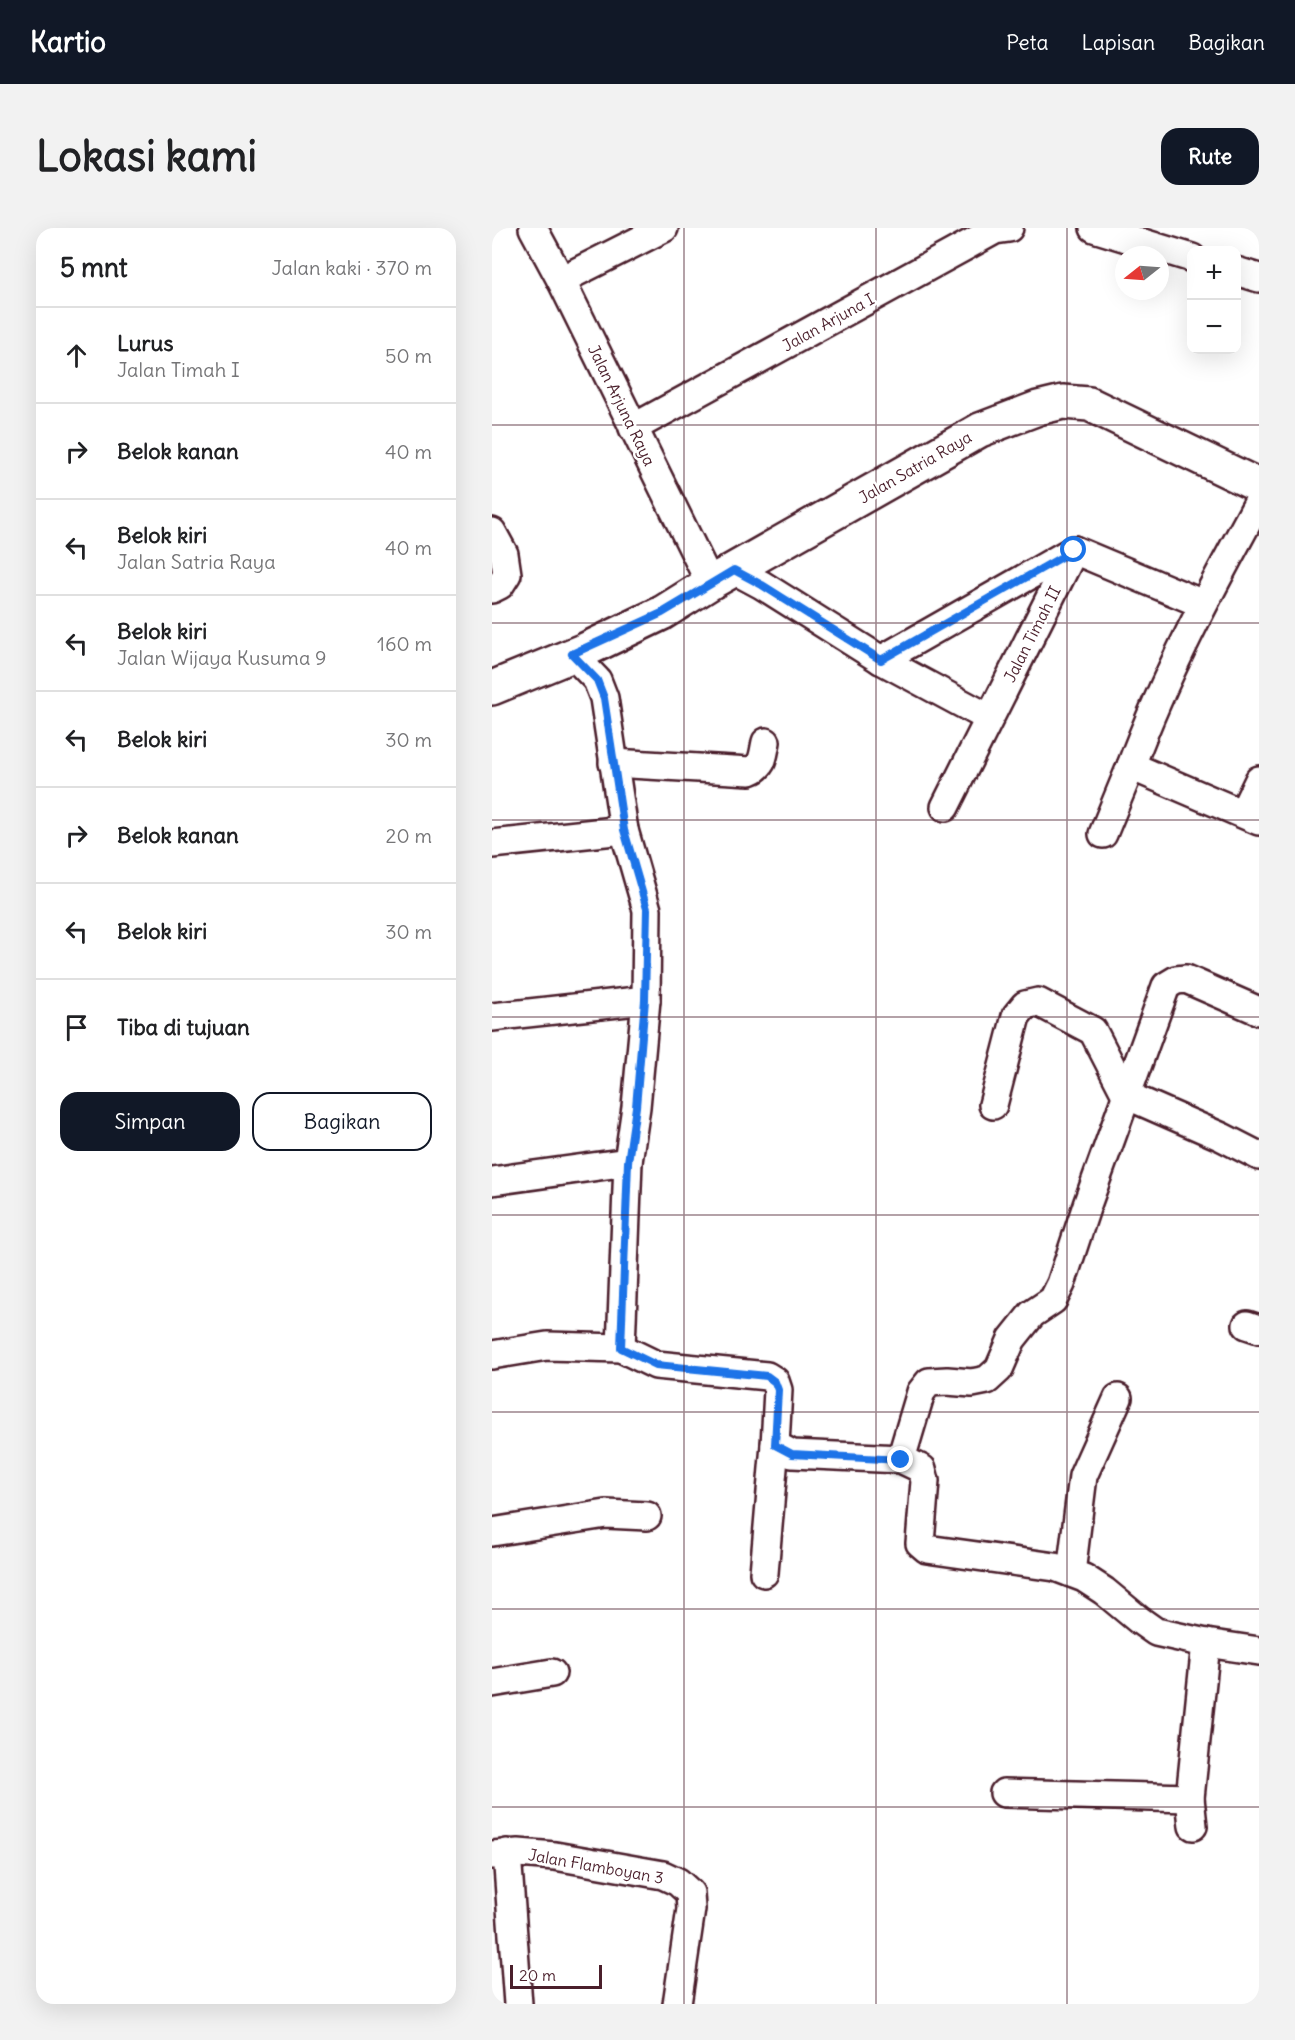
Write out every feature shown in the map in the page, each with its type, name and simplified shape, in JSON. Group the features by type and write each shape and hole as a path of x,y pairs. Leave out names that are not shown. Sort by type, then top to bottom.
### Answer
{"street":[{"name":"Jalan Arjuna Raya","path":"533,228 722,577"},
{"path":"561,280 664,228"},
{"name":"Jalan Arjuna I","path":"640,424 995,230 1009,228"},
{"path":"1094,228 1187,257"},
{"path":"1241,273 1259,278"},
{"name":"Jalan Satria Raya","path":"492,688 579,652 662,613 980,430 1038,408 1063,402 1089,404 1259,486"},
{"path":"1103,834 1141,738 1203,604 1259,501"},
{"path":"492,532 504,554 507,574 500,585 492,590"},
{"path":"881,660 1074,550 1203,604"},
{"name":"Jalan Timah II","path":"945,807 1074,550"},
{"path":"722,577 762,585 881,660 989,718"},
{"path":"579,652 597,680 604,698 624,830 647,909 645,1000 636,1107 628,1162 621,1348"},
{"path":"613,762 750,771 758,769 762,762 766,742"},
{"path":"1131,766 1251,817 1259,780"},
{"path":"492,844 624,830"},
{"path":"901,1460 921,1392 929,1382 972,1383 987,1380 999,1369 1012,1340 1032,1314 1053,1300 1061,1284 1166,986 1176,980 1186,979 1259,1011"},
{"path":"492,1017 645,1000"},
{"path":"993,1105 1016,1016 1025,1005 1038,1002 1093,1031 1126,1095 1259,1156"},
{"path":"492,1181 628,1162"},
{"path":"492,1355 547,1346 621,1348 656,1365 767,1376 775,1382 778,1390 775,1445 764,1573"},
{"path":"1071,1573 1083,1476 1118,1398"},
{"path":"775,1445 792,1454 901,1460 922,1469 925,1480 920,1543 927,1549 1055,1567 1084,1578 1156,1632 1259,1651"},
{"path":"492,1532 606,1514 647,1516"},
{"path":"1193,1826 1190,1798 1206,1643"},
{"path":"492,1683 552,1673"},
{"path":"1004,1793 1190,1798"},
{"path":"500,1854 518,2004"},
{"name":"Jalan Flamboyan 3","path":"500,1854 555,1856 663,1875 684,1887 690,1893 691,1909 677,2004"}],"route":[{"path":"901,1460 792,1454 784,1451 775,1445 778,1390 775,1382 767,1376 656,1365 621,1348 628,1162 636,1107 645,1000 647,909 624,830 604,698 597,680 588,668 572,654 662,613 734,570 762,585 881,660 1074,550"}]}
